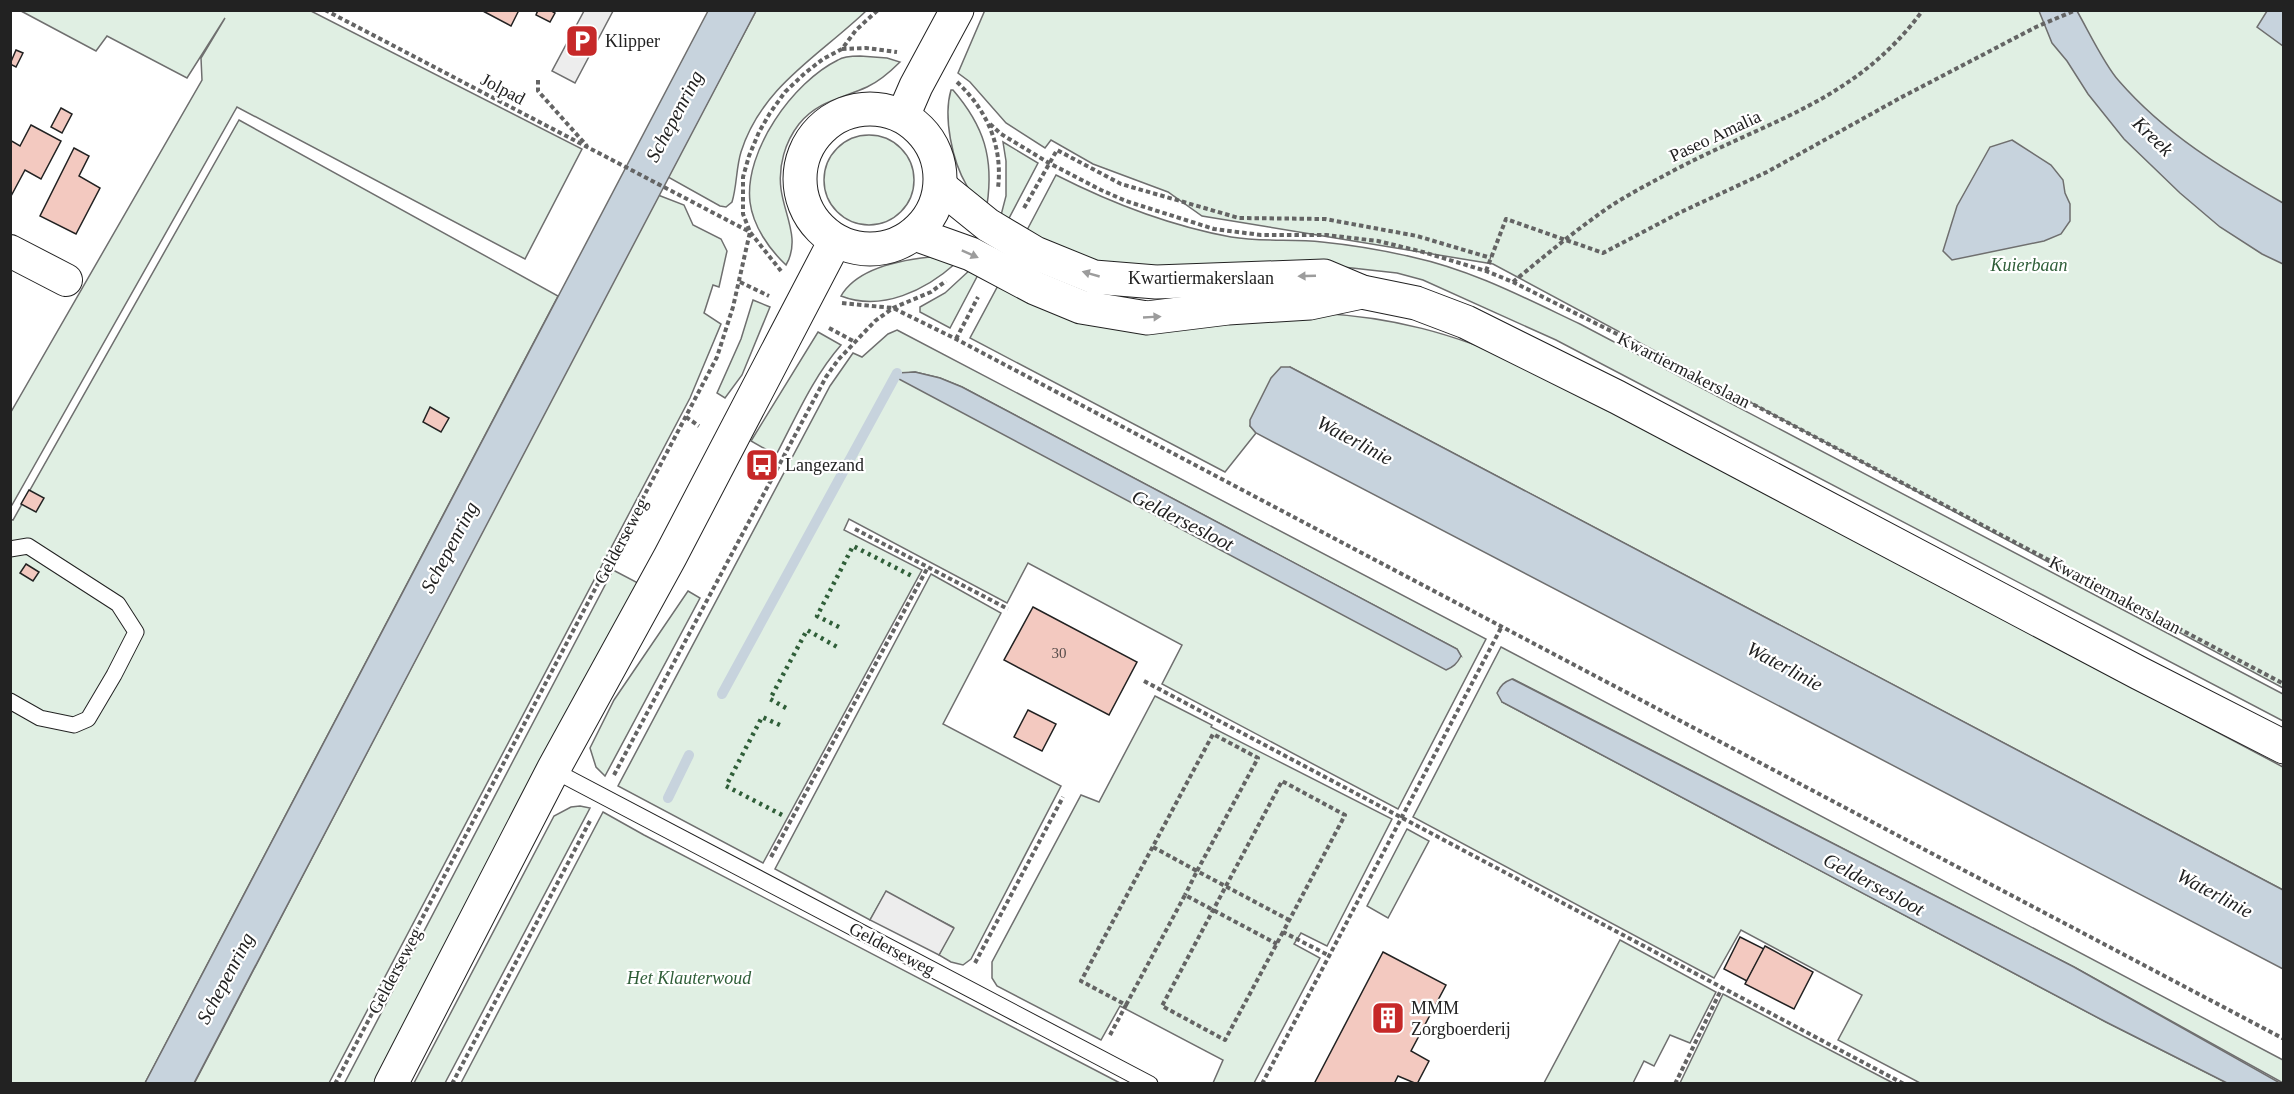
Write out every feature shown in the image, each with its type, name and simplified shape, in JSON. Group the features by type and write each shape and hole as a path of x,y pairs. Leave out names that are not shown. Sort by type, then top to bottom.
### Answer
{"street":[{"path":"903,116 924,70 957,10"},
{"path":"876,108 903,116 917,125 928,138 936,153 940,170 940,187 932,213 915,234 897,244 876,250 855,248 835,241 814,223 802,199 799,171 807,145 825,124 849,111 876,108"},
{"name":"Kwartiermakerslaan","path":"940,187 998,231 1035,254 1094,277 1156,282 1324,276 1362,292 1416,303 1486,332 1617,397 2283,747"},
{"name":"Kwartiermakerslaan","path":"915,234 983,261 1035,288 1082,307 1147,318 1228,308 1310,303 1362,292"},
{"path":"391,1083 553,770 670,557 835,241"},
{"path":"10,251 66,280"}],"lane":[{"path":"10,549 28,546 118,604 136,632 88,719 74,725 40,718 10,701"},
{"name":"Gelderseweg","path":"553,770 963,987 1150,1083"}],"path":[{"name":"Jolpad","path":"325,10 590,149"},
{"name":"Gelderseweg","path":"335,1083 686,417 725,336 740,282 750,232 743,214 743,177 749,156 770,112 785,92 805,73 842,49 856,30 878,10"},
{"name":"Paseo Amalia","path":"1513,282 1604,210 1672,171 1813,105 1851,83 1907,33 1923,10"},
{"path":"1486,271 1506,219 1603,253 1767,172 1900,98 2036,27 2076,10"},
{"name":"Jolpad","path":"538,80 538,91 590,149"},
{"name":"Kwartiermakerslaan","path":"998,231 994,212 999,180 990,123 1001,134 1049,163 1126,201 1214,229 1261,235 1326,236 1378,241 1486,271 1513,282 1666,359 2283,684"},
{"path":"590,149 750,232 772,262 790,280 807,292 848,305 893,308 956,339 2283,1039"},
{"path":"998,231 1057,150 1122,184 1239,219 1325,219 1417,236 1491,258"},
{"path":"452,1083 807,410 838,360 875,321 893,308 931,292 960,268 983,261"},
{"path":"956,339 983,261"},
{"path":"686,417 699,426"},
{"path":"757,470 772,478"},
{"path":"855,529 1008,609"},
{"path":"759,879 928,567"},
{"path":"1262,1083 1502,626"},
{"path":"1144,681 1904,1083"},
{"path":"1098,1057 1126,1005 1185,895 1197,871 1258,758 1213,734 1082,981 1126,1005"},
{"path":"1281,781 1345,815 1225,1040 1162,1006 1213,909 1281,781"},
{"path":"963,987 1064,797"},
{"path":"1153,847 1289,920"},
{"path":"1185,895 1277,944"},
{"path":"1283,932 1328,955"},
{"path":"1675,1083 1722,988"}],"green space":[{"name":"Kuierbaan","path":"985,10 2283,11 2283,688 1493,264 1202,216 1168,192 1093,164 1051,140 1045,148 1006,123 970,82 958,73"},
{"path":"21,11 311,11 582,149 525,259 237,107 10,505 11,412 202,80 201,58 225,18 187,78 107,36 96,51"},
{"path":"756,11 866,11 777,90 763,108 750,129 741,152 732,202 726,207 720,206 668,177"},
{"path":"860,56 887,58 900,62 872,85 814,110 799,124 790,139 784,155 780,180 792,237 790,256 786,265 774,252 754,220 750,202 750,182 755,161 763,140 775,120 804,84 821,70 840,59"},
{"path":"951,90 964,103 984,143 989,172 987,205 969,189 953,152 948,113"},
{"path":"239,120 558,296 145,1083 11,1083 10,519 13,520"},
{"path":"869,135 886,138 901,148 911,163 914,180 911,197 901,212 886,222 869,225 852,222 837,212 827,197 824,180 827,163 837,148 852,138"},
{"path":"1003,142 1038,163 1007,222 1000,219 1006,196 1006,161"},
{"path":"1056,175 1098,195 1186,227 1242,239 1322,242 1401,254 1456,269 1498,286 1580,324 2283,694 2283,721 1556,340 1423,280 1397,273 1334,266 1114,268 1026,232"},
{"path":"658,195 684,205 693,225 721,239 727,251 719,287 713,285 704,313 721,324 690,398 329,1083 194,1084"},
{"path":"930,257 956,263 931,282 903,296 872,301 841,296 848,286 869,272 893,263"},
{"path":"972,268 980,271 950,328 920,312 920,307 945,293"},
{"path":"1001,280 1053,303 1317,313 1371,318 1446,335 1522,364 2283,767 2283,890 1290,367 1250,426 1256,433 1225,472 970,338"},
{"path":"753,300 770,307 742,375 725,398 717,393 741,339"},
{"path":"897,330 1486,639 1398,809 1162,684 1182,645 1028,563 1007,603 849,519 844,530 922,570 763,863 618,786 830,386 853,353 862,357 888,334","holes":["915,372 940,378 962,387 1457,649 1461,656 897,374"]},
{"path":"818,332 841,345 813,384 776,455 751,441"},
{"path":"613,570 638,583 375,1083 344,1084"},
{"path":"931,574 1001,613 943,724 1061,786 971,959 963,965 951,962 939,955 953,927 886,892 870,920 775,869"},
{"path":"688,591 700,598 605,776 596,767 590,748 614,700"},
{"path":"1501,647 2283,1060 2283,1083 2074,967 1513,679 1502,702 2106,1022 2227,1083 1920,1083 1838,1040 1862,995 1741,930 1714,978 1413,817"},
{"path":"1155,696 1392,819 1327,946 1301,933 1294,944 1320,958 1254,1083 1213,1083 1223,1060 1120,1006 1101,1040 997,986 992,978 992,962 1081,795 1099,802"},
{"path":"571,807 590,808 445,1083 414,1083 554,816"},
{"name":"Het Klauterwoud","path":"603,812 644,835 1120,1083 461,1083"},
{"path":"1407,829 1429,841 1388,918 1367,906"},
{"path":"1620,940 1716,992 1690,1043 1670,1035 1654,1066 1644,1061 1633,1083 1544,1083"},
{"path":"1723,994 1893,1083 1680,1083"}],"shaded area":[{"name":"Klipper","path":"584,11 613,11 575,83 552,71"},
{"path":"886,891 954,928 939,955 870,920"}],"water":[{"name":"Schepenring","path":"708,11 756,11 194,1083 145,1083"},
{"name":"Kreek","path":"2039,11 2077,11 2114,74 2156,118 2196,149 2283,203 2283,264 2262,254 2220,227 2180,193 2124,139 2052,43"},
{"path":"2267,11 2283,11 2283,46 2257,27"},
{"path":"2012,140 2051,165 2063,180 2070,204 2070,221 2061,234 2044,241 1952,260 1943,251 1957,206 1990,147"},
{"name":"Waterlinie","path":"1281,367 1290,367 2283,890 2283,969 1256,433 1250,426 1250,420 1271,378"},
{"name":"Geldersesloot","path":"915,372 940,378 962,387 1457,649 1461,656 1455,665 1446,670 897,378 897,373"},
{"name":"Geldersesloot","path":"1512,679 2074,967 2280,1083 2227,1083 2106,1022 1502,702 1497,693 1503,684"}],"building":[{"path":"481,10 519,10 511,26"},
{"path":"538,10 550,10 555,13 550,22 536,15"},
{"path":"16,50 23,53 16,67 10,64"},
{"path":"61,108 72,114 62,133 51,127"},
{"path":"31,125 61,141 41,179 25,170 10,198 10,140 20,146"},
{"path":"74,148 89,156 79,176 100,188 76,234 40,216"},
{"path":"430,407 449,418 441,432 423,422"},
{"path":"29,490 44,498 36,512 21,504"},
{"path":"26,564 39,572 33,581 20,573"},
{"path":"1033,607 1137,662 1109,715 1004,660"},
{"path":"1028,710 1056,724 1042,751 1014,737"},
{"path":"1740,937 1764,949 1747,981 1724,969"},
{"path":"1765,946 1813,972 1794,1009 1745,984"},
{"name":"MMM Zorgboerderij","path":"1383,952 1446,985 1411,1051 1429,1061 1417,1084 1398,1076 1394,1084 1314,1084"}],"waterway":[{"path":"722,694 897,373"},
{"path":"668,798 689,755"}],"hedge":[{"path":"839,627 817,616 853,546 912,576"},
{"path":"786,708 770,699 807,630 839,648"},
{"path":"782,726 762,717 726,786 782,815"}],"place":[{"name":"Klipper","path":"582,41"},
{"name":"Langezand","path":"762,465"},
{"name":"MMM Zorgboerderij","path":"1388,1018"}]}
